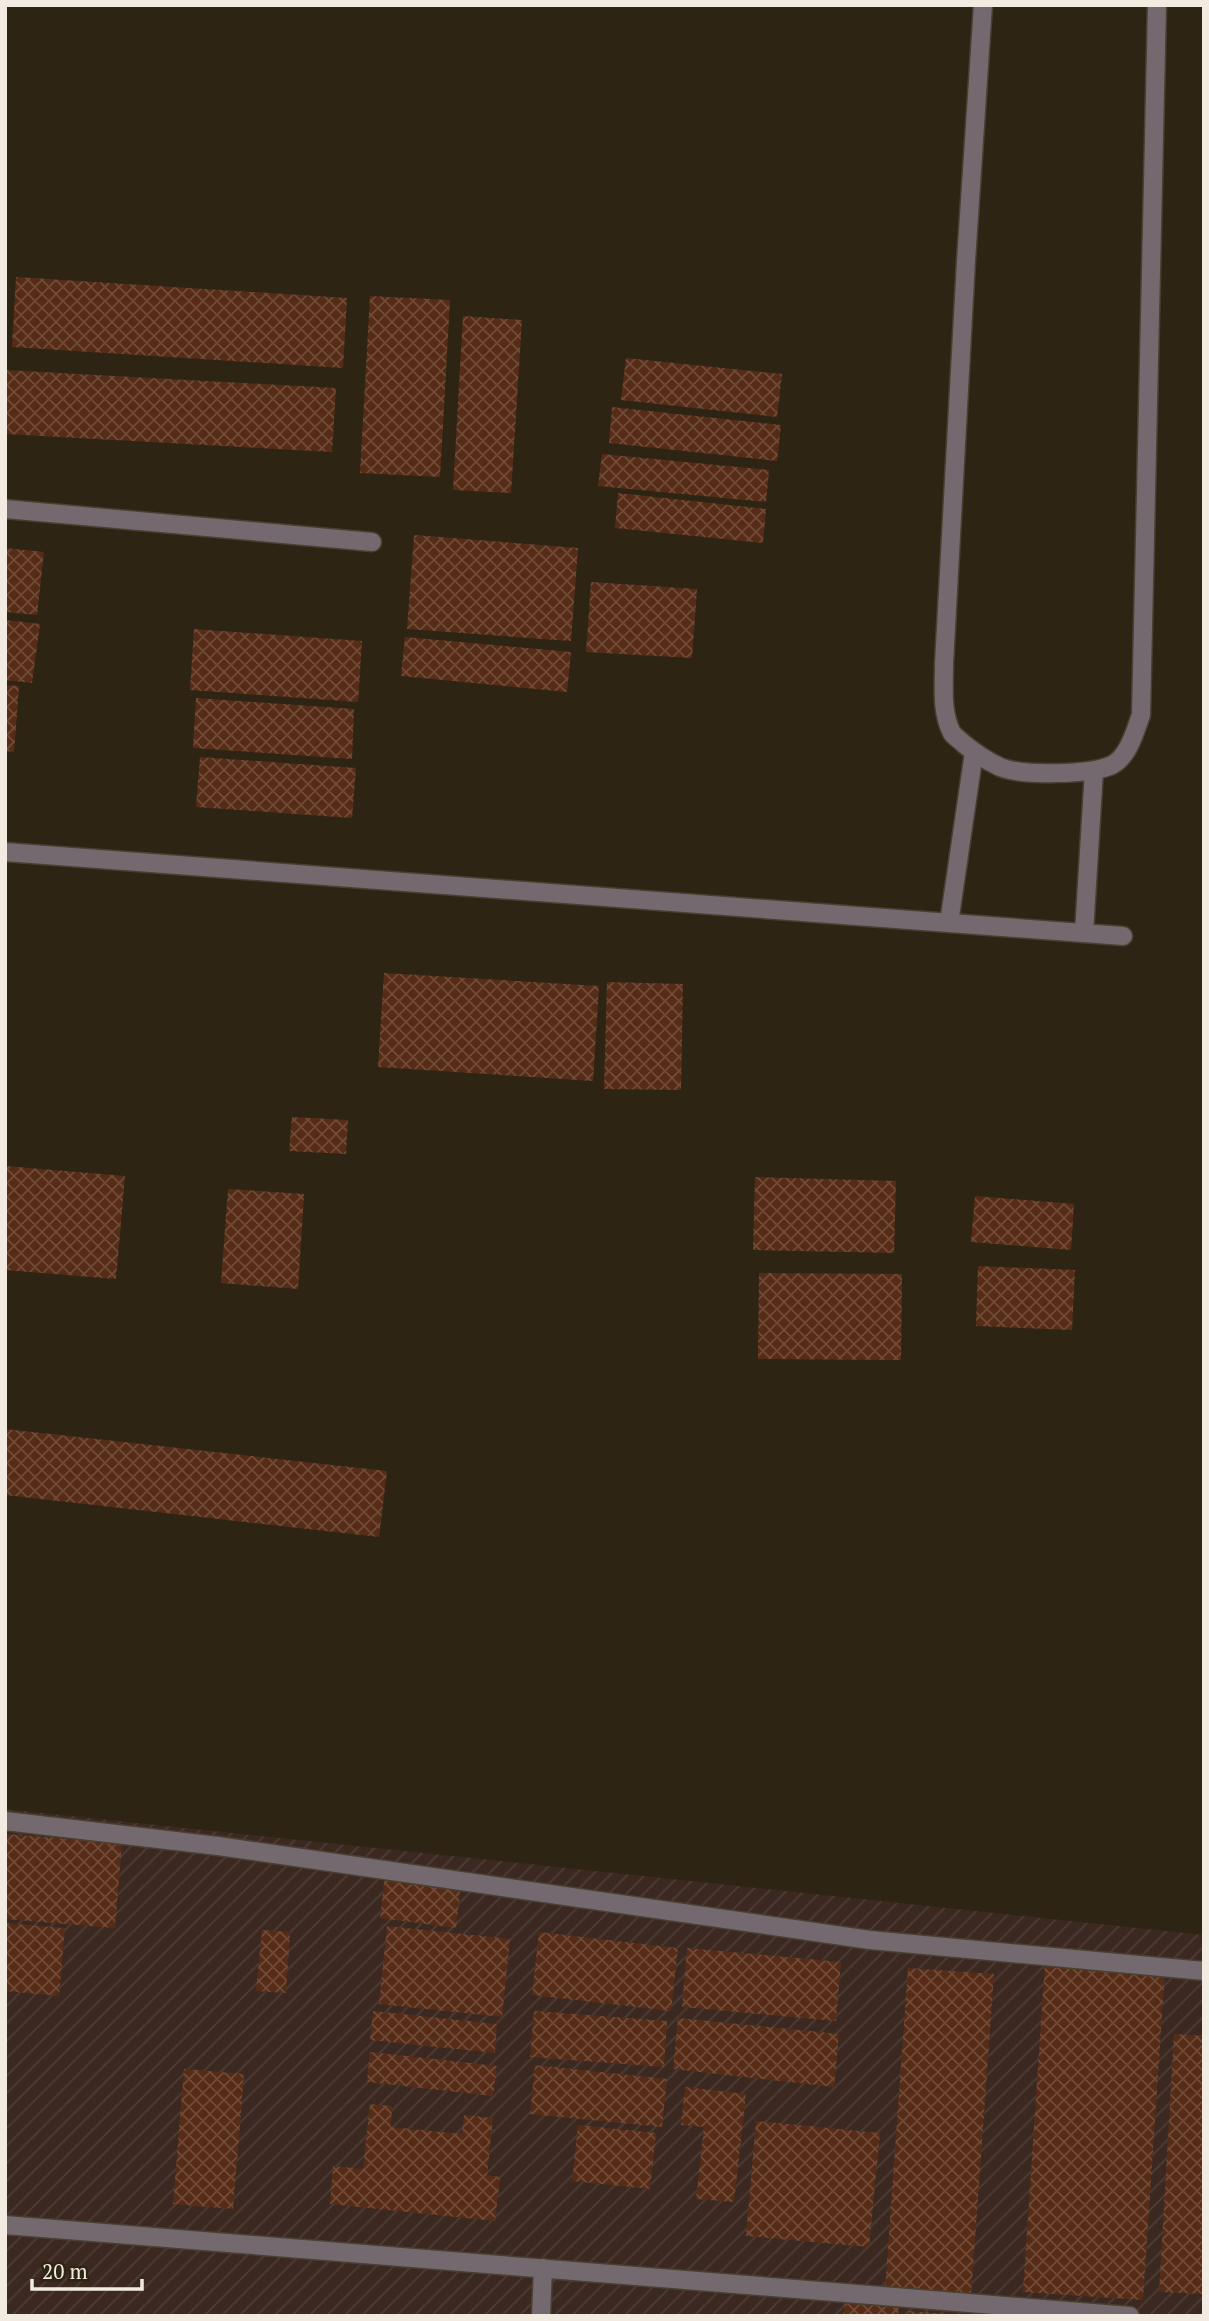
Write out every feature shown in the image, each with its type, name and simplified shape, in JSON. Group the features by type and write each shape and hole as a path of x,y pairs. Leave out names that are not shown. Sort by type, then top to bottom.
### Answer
{"lane":[{"path":"983,5 965,275 944,664 944,712 953,735 974,752 1002,768 1036,772 1094,770 1114,764 1130,744 1141,715 1157,5"},
{"path":"5,509 372,542"},
{"path":"949,923 974,752"},
{"path":"1084,933 1094,770"},
{"path":"5,852 1124,936"},
{"path":"5,1821 218,1846 870,1940 1204,1971"},
{"path":"5,2225 1130,2316"},
{"path":"541,2316 543,2268"}],"shaded area":[{"path":"5,1809 1204,1935 1204,2316 5,2316"}],"building":[{"path":"16,277 347,298 343,368 12,347"},
{"path":"370,296 450,300 440,477 360,473"},
{"path":"463,316 522,320 511,493 453,490"},
{"path":"626,358 782,374 777,417 621,400"},
{"path":"5,370 336,388 332,452 5,434"},
{"path":"612,407 781,425 777,461 609,443"},
{"path":"602,454 769,470 766,502 598,486"},
{"path":"618,493 766,509 763,543 615,528"},
{"path":"414,535 578,548 571,641 407,629"},
{"path":"5,548 44,552 37,615 5,612"},
{"path":"591,582 697,589 692,658 586,652"},
{"path":"5,620 40,624 32,683 5,680"},
{"path":"194,629 362,641 358,702 190,690"},
{"path":"405,637 571,652 567,692 401,676"},
{"path":"5,685 19,686 14,752 5,751"},
{"path":"196,698 354,709 352,759 193,748"},
{"path":"200,757 356,768 352,818 196,807"},
{"path":"384,973 599,986 593,1081 378,1067"},
{"path":"607,982 683,984 681,1090 604,1089"},
{"path":"292,1117 348,1120 346,1154 289,1151"},
{"path":"5,1166 125,1176 116,1279 5,1270"},
{"path":"755,1177 896,1181 894,1253 753,1250"},
{"path":"228,1189 304,1194 298,1289 221,1283"},
{"path":"975,1196 1074,1204 1071,1250 971,1242"},
{"path":"978,1266 1075,1270 1072,1330 976,1326"},
{"path":"759,1273 902,1274 901,1360 758,1359"},
{"path":"5,1429 387,1471 379,1537 5,1495"},
{"path":"5,1834 122,1843 115,1928 5,1919"},
{"path":"385,1875 461,1884 456,1928 380,1918"},
{"path":"5,1923 65,1928 59,1996 5,1991"},
{"path":"387,1926 510,1939 502,2017 379,2004"},
{"path":"262,1930 290,1932 286,1993 256,1991"},
{"path":"539,1932 678,1948 671,2011 532,1995"},
{"path":"687,1948 841,1962 836,2021 682,2007"},
{"path":"1045,1962 1165,1970 1143,2300 1023,2292"},
{"path":"908,1968 994,1974 971,2296 885,2290"},
{"path":"373,2011 497,2024 495,2053 370,2040"},
{"path":"534,2011 667,2021 664,2067 530,2057"},
{"path":"678,2018 839,2034 834,2087 673,2069"},
{"path":"1174,2034 1204,2036 1204,2294 1159,2292"},
{"path":"370,2052 497,2066 493,2096 367,2082"},
{"path":"535,2065 667,2079 662,2127 530,2114"},
{"path":"184,2069 244,2074 233,2209 173,2204"},
{"path":"685,2087 746,2094 734,2202 696,2199 704,2127 681,2125"},
{"path":"370,2104 392,2106 391,2127 462,2134 464,2115 493,2118 487,2175 500,2177 495,2221 330,2204 333,2166 363,2169"},
{"path":"756,2121 880,2133 869,2247 746,2236"},
{"path":"578,2125 656,2133 650,2189 572,2181"},
{"path":"845,2302 899,2308 898,2316 843,2316"},
{"path":"908,2311 951,2314 951,2316 908,2316"}]}
